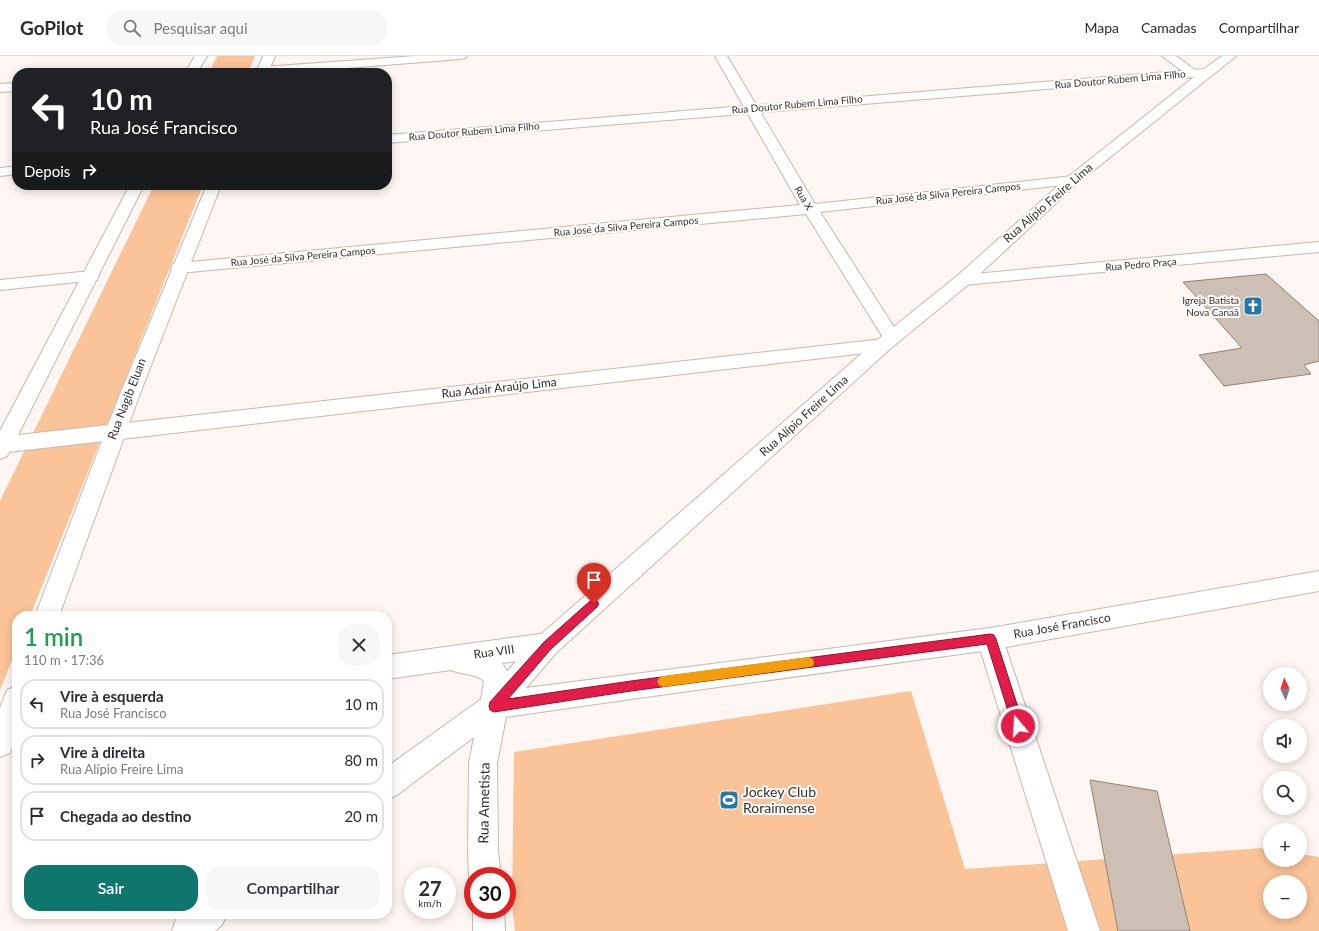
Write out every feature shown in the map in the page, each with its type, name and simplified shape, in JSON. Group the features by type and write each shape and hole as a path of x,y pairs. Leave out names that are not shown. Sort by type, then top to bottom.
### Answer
{"street":[{"path":"194,68 201,56"},
{"path":"264,68 269,56"},
{"path":"312,68 461,56"},
{"name":"Rua X","path":"721,56 887,341"},
{"path":"1168,56 1193,73"},
{"name":"Rua Alípio Freire Lima","path":"392,781 494,706 547,645 887,341 963,280 1073,180 1207,72 1230,56"},
{"name":"Rua Doutor Rubem Lima Filho","path":"392,139 1207,72"},
{"path":"0,88 12,87"},
{"path":"0,172 12,171"},
{"name":"Rua José da Silva Pereira Campos","path":"178,268 810,208 1073,180"},
{"path":"1,447 134,190"},
{"name":"Rua Nagib Eluan","path":"49,611 114,432 178,268 212,190"},
{"name":"Rua Pedro Praça","path":"963,280 1319,247"},
{"path":"0,285 91,276"},
{"name":"Rua Adair Araújo Lima","path":"1,447 114,432 887,341"},
{"name":"Rua José Francisco","path":"494,706 638,685 990,639 1319,581"},
{"path":"990,639 1084,931"},
{"name":"Rua VIII","path":"392,666 547,645"},
{"name":"Rua VIII","path":"440,659 480,665 491,670 497,679 494,706"},
{"name":"Rua Ametista","path":"485,867 483,763 494,706"},
{"path":"188,931 204,919"},
{"path":"488,919 489,931"}],"shaded area":[{"path":"217,56 255,56 250,68 211,68"},
{"path":"152,190 201,190 32,611 12,611 12,660 0,690 0,501"},
{"name":"Jockey Club Roraimense","path":"911,691 965,869 1263,848 1263,867 1307,867 1307,855 1319,857 1319,931 515,931 514,919 516,919 516,867 513,867 514,752"}],"building":[{"path":"1266,274 1319,321 1319,361 1304,365 1311,374 1224,386 1199,355 1242,348 1183,282"},
{"path":"1090,780 1157,791 1190,931 1118,931"}],"slow traffic":[{"path":"663,682 809,662"}],"place":[{"name":"Igreja Batista Nova Canaã","path":"1253,306"},
{"name":"Jockey Club Roraimense","path":"729,800"}],"route":[{"path":"594,604 547,645 494,706 631,686 990,639 1018,726"}]}
